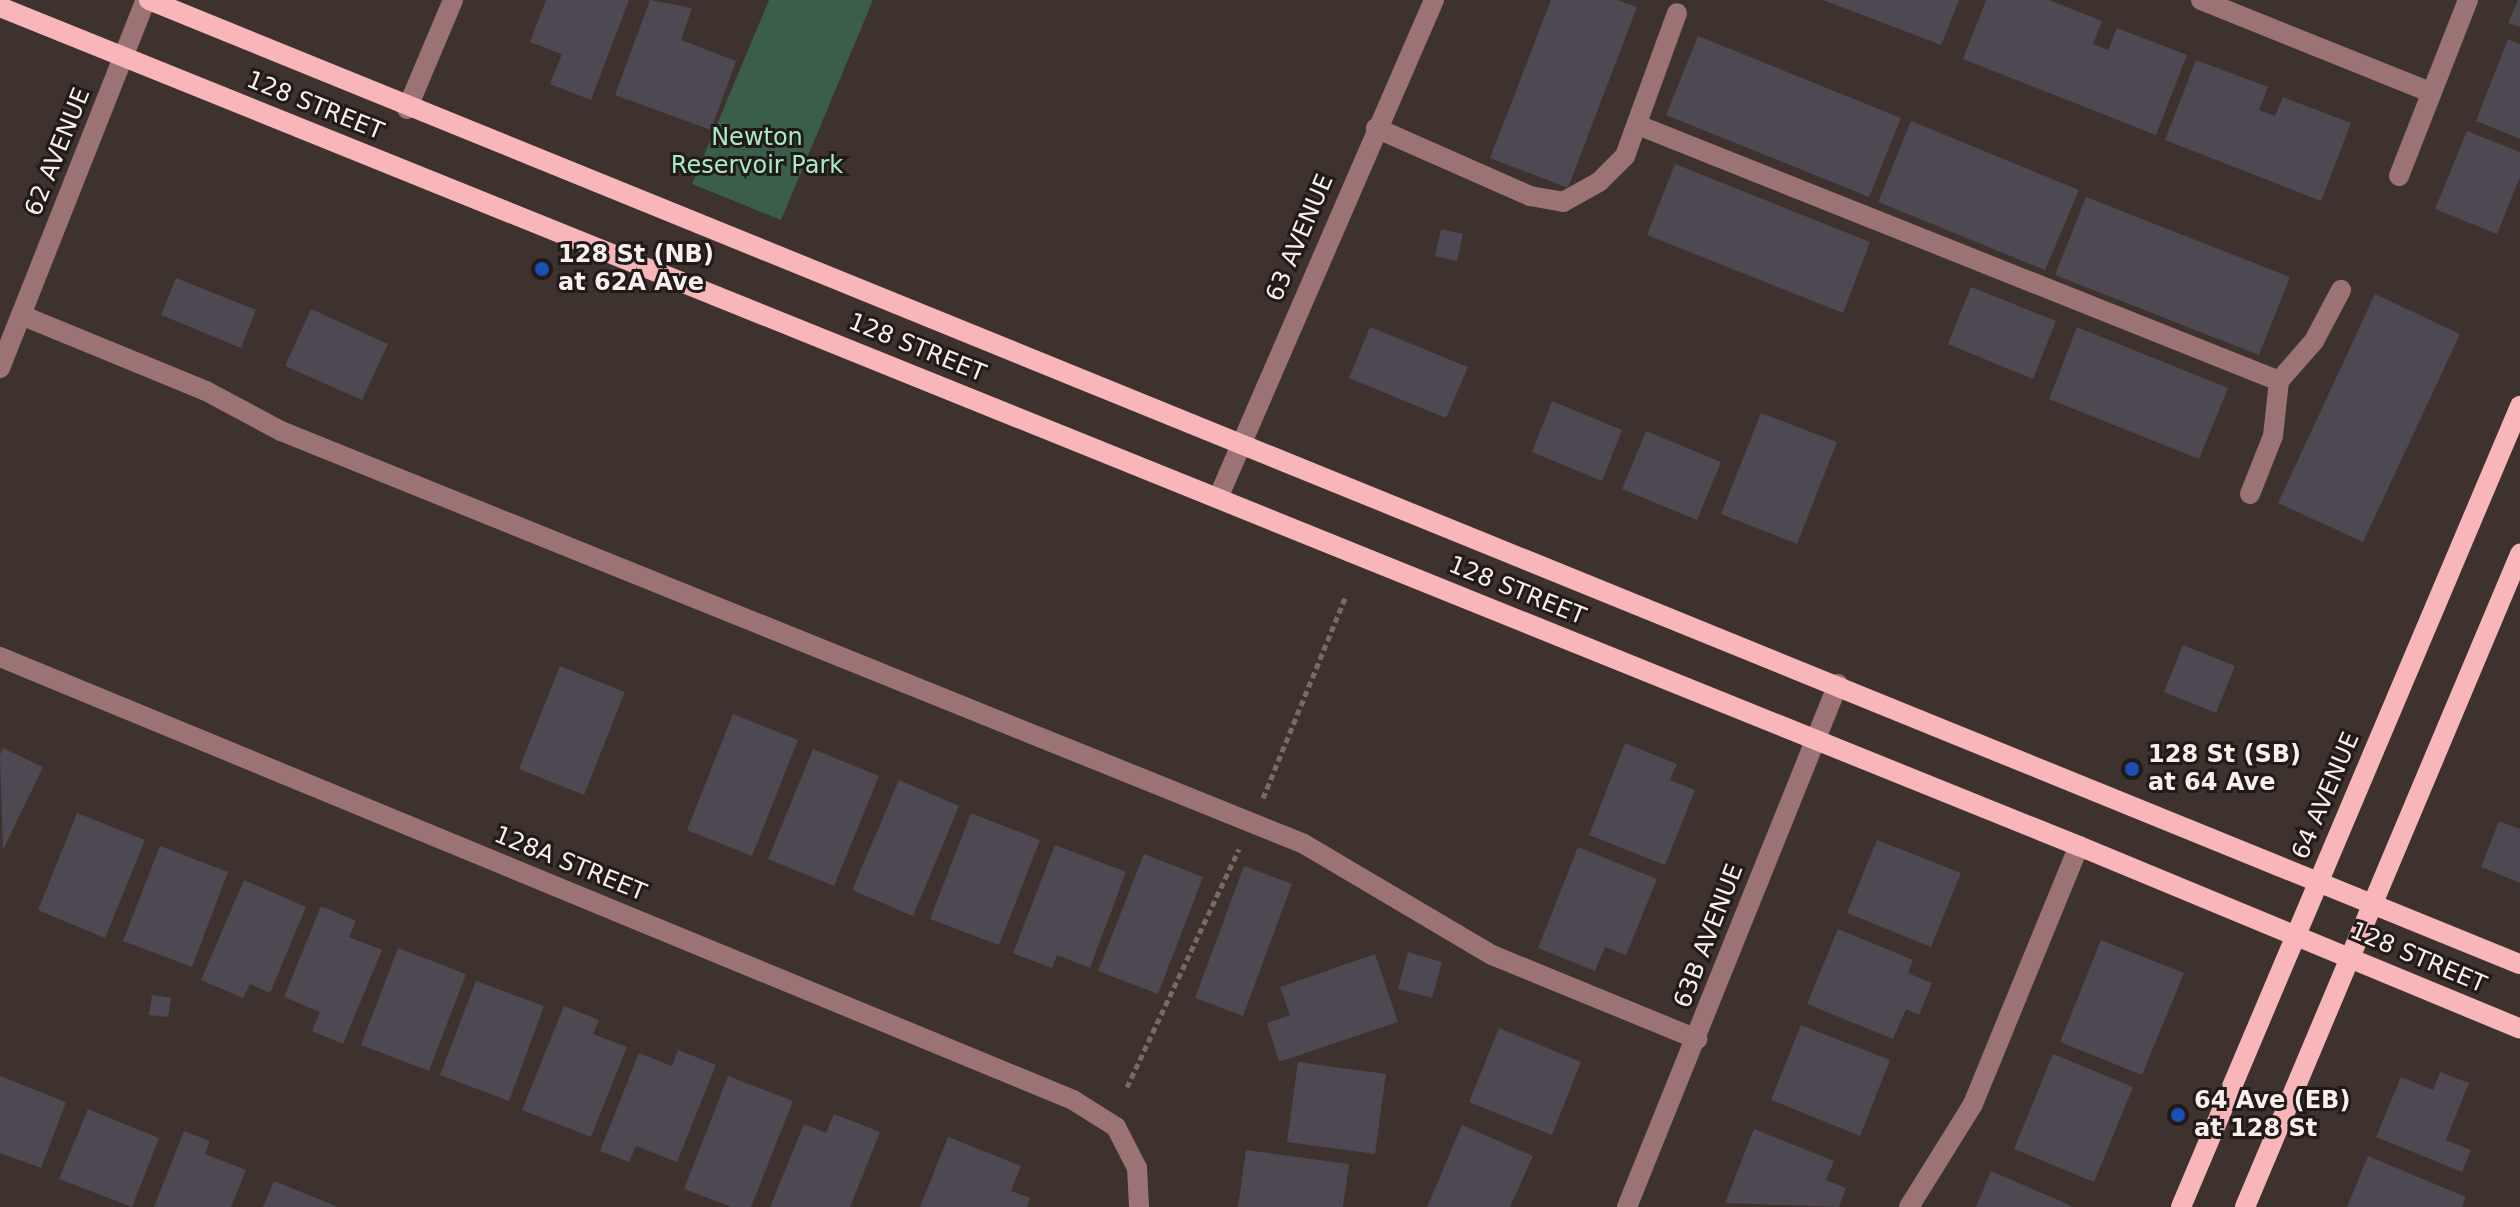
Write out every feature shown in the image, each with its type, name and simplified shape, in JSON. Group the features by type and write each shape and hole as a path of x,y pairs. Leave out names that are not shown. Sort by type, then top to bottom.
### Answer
{"main road":[{"name":"128 STREET","path":"148,0 407,109 1241,441 2319,879 2520,964"},
{"name":"128 STREET","path":"0,7 2079,846 2520,1029"},
{"name":"64 AVENUE","path":"2181,1207 2520,406"},
{"path":"2245,1207 2520,554"}],"street":[{"name":"62 AVENUE","path":"0,368 148,0"},
{"path":"407,109 453,0"},
{"name":"63 AVENUE","path":"1218,498 1434,0"},
{"path":"2201,0 2430,92"},
{"path":"2399,176 2468,0"},
{"path":"1376,128 1530,196 1563,202 1599,182 1625,156 1677,13"},
{"path":"1638,125 2279,381"},
{"path":"2250,494 2273,436 2279,381 2314,341 2341,290"},
{"path":"21,315 206,391 281,431 1304,844 1492,955 1697,1039"},
{"name":"128A STREET","path":"0,657 1026,1080 1116,1127 1137,1168 1139,1207"},
{"name":"63B AVENUE","path":"1627,1207 1697,1039 1813,739 1838,684"},
{"path":"1909,1207 1973,1104 2079,846"}],"path":[{"path":"1260,805 1346,596"},
{"path":"1127,1087 1243,841"}],"green space":[{"name":"Newton Reservoir Park","path":"769,0 873,0 781,220 692,184"}],"building":[{"path":"546,0 629,0 591,100 550,84 562,54 530,42"},
{"path":"650,0 692,8 681,40 736,61 711,130 615,95"},
{"path":"1551,0 1617,0 1637,7 1568,188 1490,158"},
{"path":"1823,0 1959,0 1941,45"},
{"path":"1986,0 2049,0 2102,21 2093,44 2108,50 2117,28 2187,55 2156,135 1963,59"},
{"path":"2520,0 2520,27 2508,23"},
{"path":"1698,36 1901,118 1869,197 1666,115"},
{"path":"2508,39 2520,44 2520,139 2476,121"},
{"path":"2196,60 2268,87 2259,110 2275,116 2283,97 2351,123 2321,201 2165,140"},
{"path":"1911,121 2079,190 2045,270 1878,202"},
{"path":"2467,131 2520,152 2520,177 2497,234 2435,209"},
{"path":"1675,164 1870,242 1843,313 1647,235"},
{"path":"2086,197 2290,277 2259,355 2055,275"},
{"path":"1441,229 1463,234 1457,261 1435,256"},
{"path":"176,278 256,310 241,348 161,315"},
{"path":"1971,287 2056,321 2033,379 1948,344"},
{"path":"2375,294 2460,334 2363,542 2278,503"},
{"path":"311,309 388,344 362,400 285,366"},
{"path":"1370,327 1468,367 1446,418 1349,378"},
{"path":"2077,327 2228,388 2199,459 2049,399"},
{"path":"1552,401 1622,430 1602,481 1532,452"},
{"path":"1761,413 1837,442 1797,544 1721,514"},
{"path":"1646,431 1721,462 1697,520 1622,489"},
{"path":"2183,645 2235,666 2216,713 2164,692"},
{"path":"560,666 625,692 584,795 519,769"},
{"path":"733,714 798,740 752,856 687,830"},
{"path":"1625,743 1677,764 1670,780 1695,790 1665,865 1589,835"},
{"path":"3,748 43,767 3,850 0,755"},
{"path":"813,749 879,776 834,886 768,859"},
{"path":"899,780 959,806 913,916 852,890"},
{"path":"77,813 145,840 105,938 38,910"},
{"path":"971,813 1040,840 999,945 930,919"},
{"path":"2499,821 2520,829 2520,883 2481,867"},
{"path":"1877,840 1961,873 1931,947 1847,913"},
{"path":"1055,845 1126,872 1090,968 1057,955 1052,968 1013,953"},
{"path":"160,846 228,872 192,967 123,941"},
{"path":"1578,847 1657,879 1626,955 1605,947 1595,971 1538,948"},
{"path":"1144,854 1203,877 1158,994 1098,971"},
{"path":"1244,866 1292,884 1243,1016 1195,998"},
{"path":"244,880 306,907 270,993 250,984 243,998 201,980"},
{"path":"321,906 356,921 349,937 382,950 343,1044 312,1031 320,1012 284,997"},
{"path":"1838,929 1913,960 1908,973 1932,983 1919,1015 1906,1009 1893,1039 1807,1004"},
{"path":"2101,940 2184,973 2142,1075 2060,1042"},
{"path":"398,948 466,974 429,1071 361,1045"},
{"path":"1408,952 1442,962 1432,998 1398,989"},
{"path":"1375,954 1398,1022 1279,1062 1267,1023 1290,1015 1280,987"},
{"path":"476,981 544,1006 509,1101 440,1075"},
{"path":"152,995 171,998 168,1017 149,1015"},
{"path":"564,1006 599,1020 593,1034 627,1047 591,1137 522,1110"},
{"path":"1801,1025 1890,1060 1860,1136 1771,1100"},
{"path":"1499,1028 1581,1062 1552,1135 1469,1102"},
{"path":"678,1050 716,1065 677,1162 636,1146 629,1162 600,1151 639,1053 672,1066"},
{"path":"2053,1054 2133,1087 2094,1182 2014,1149"},
{"path":"1298,1062 1386,1074 1375,1154 1287,1142"},
{"path":"2440,1072 2469,1083 2446,1140 2471,1150 2462,1172 2376,1137 2401,1077 2433,1090"},
{"path":"0,1076 66,1102 41,1168 0,1153"},
{"path":"728,1076 793,1101 751,1207 731,1207 684,1189"},
{"path":"88,1109 159,1138 132,1207 59,1179"},
{"path":"834,1114 880,1132 850,1207 770,1207 804,1124 826,1133"},
{"path":"1462,1125 1533,1156 1510,1207 1427,1207"},
{"path":"1754,1129 1834,1161 1826,1180 1846,1188 1839,1207 1725,1203"},
{"path":"184,1131 210,1141 205,1154 246,1170 231,1207 154,1207"},
{"path":"948,1137 1021,1166 1011,1191 1030,1198 1027,1207 920,1207"},
{"path":"1246,1150 1349,1164 1343,1207 1238,1207"},
{"path":"2368,1156 2466,1197 2462,1207 2347,1207"},
{"path":"1991,1171 2074,1207 1976,1207"},
{"path":"274,1181 338,1207 263,1207"}],"place":[{"name":"128 St (NB) at 62A Ave","path":"542,269"},
{"name":"128 St (SB) at 64 Ave","path":"2132,769"},
{"name":"64 Ave (EB) at 128 St","path":"2178,1115"}]}
